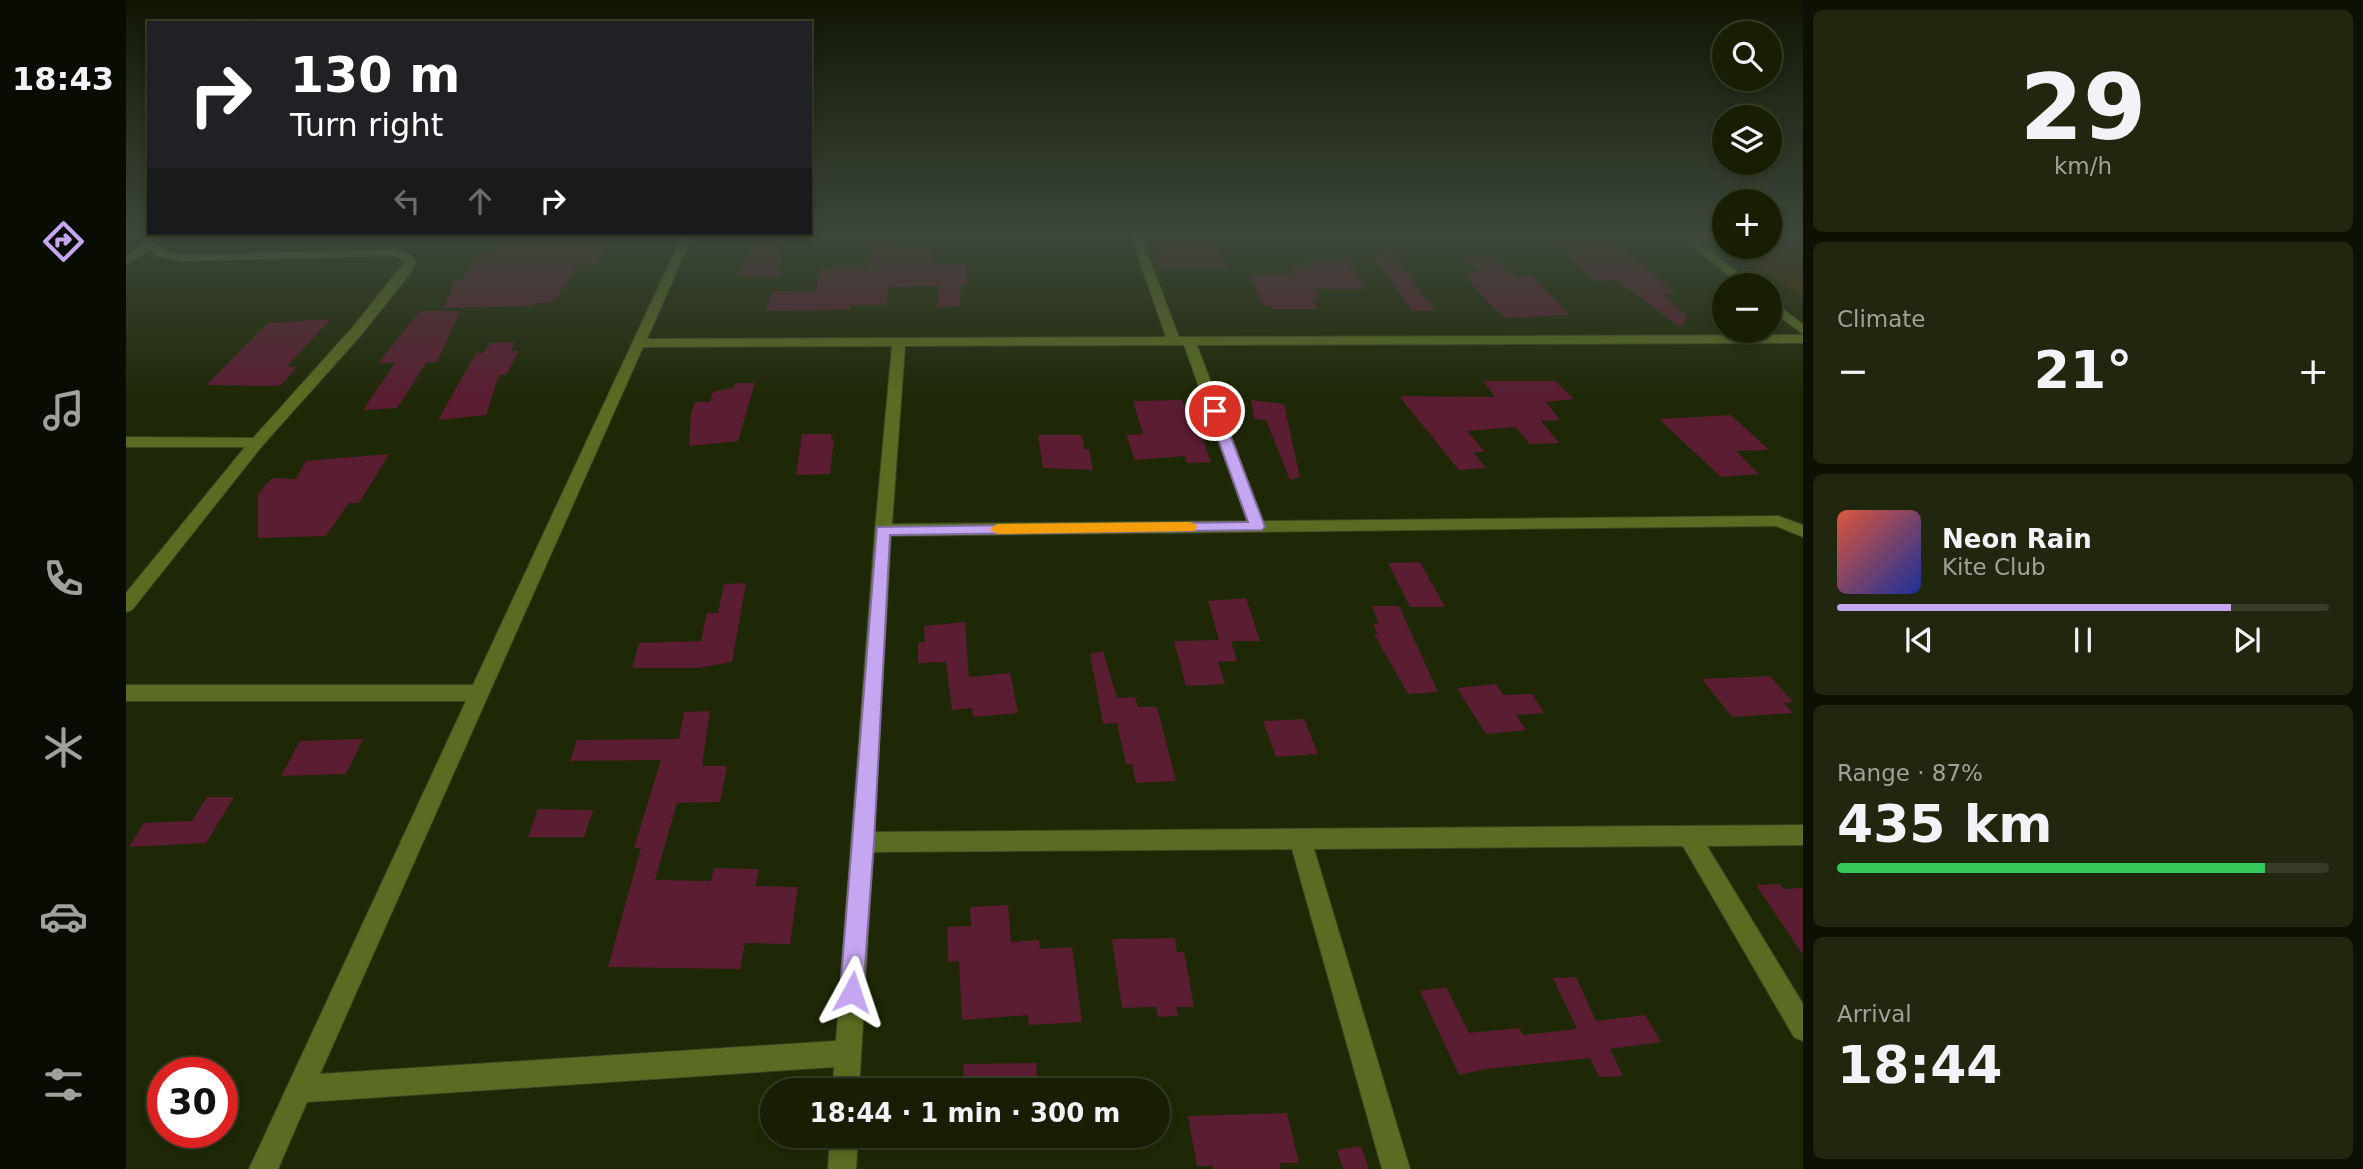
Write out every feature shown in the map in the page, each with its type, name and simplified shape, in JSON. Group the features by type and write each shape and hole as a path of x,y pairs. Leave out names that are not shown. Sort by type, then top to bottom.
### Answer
{"street":[{"path":"126,605 257,443 392,289"},
{"path":"264,1169 663,289"},
{"path":"1159,289 1257,527"},
{"path":"1782,313 1803,330"},
{"path":"639,343 1803,339"},
{"path":"847,1078 883,530 899,342"},
{"path":"126,442 257,443"},
{"path":"883,530 1778,522 1803,531"},
{"path":"126,693 480,693"},
{"path":"864,842 1803,835"},
{"path":"1689,836 1803,1028"},
{"path":"1300,839 1396,1169"},
{"path":"300,1089 849,1053"},
{"path":"842,1169 843,1148"}],"shaded area":[{"path":"1789,289 1803,289 1803,299"}],"building":[{"path":"451,289 562,289 554,302 535,303 532,306 443,308"},
{"path":"817,289 888,289 887,305 850,305 850,310 766,311 772,291 816,292"},
{"path":"939,289 961,289 960,306 937,308"},
{"path":"1255,289 1367,289 1315,289 1321,300 1313,300 1318,309 1273,309 1271,306 1263,306"},
{"path":"1396,289 1419,289 1436,311 1412,311"},
{"path":"1476,289 1544,289 1570,315 1505,318"},
{"path":"1628,289 1670,289 1675,293 1664,295 1688,317 1680,327"},
{"path":"420,311 460,311 437,362 427,362 397,408 363,410 395,363 378,363"},
{"path":"331,319 286,367 298,366 280,386 206,385 268,323"},
{"path":"515,342 511,351 519,351 506,375 499,375 486,415 438,420 476,353 484,353 490,343"},
{"path":"1483,381 1555,381 1574,399 1546,402 1560,420 1541,421 1559,443 1530,444 1516,427 1467,431 1485,452 1473,452 1486,468 1459,470 1399,396 1495,397"},
{"path":"735,383 755,383 738,441 689,446 691,414 695,402 710,402 713,392 733,388"},
{"path":"1182,400 1187,413 1193,412 1211,462 1187,463 1185,456 1135,460 1126,435 1143,434 1133,401"},
{"path":"1251,400 1284,404 1300,477 1290,480 1266,420 1254,419"},
{"path":"1731,415 1769,450 1736,451 1759,474 1721,477 1659,419"},
{"path":"802,434 831,434 831,439 834,439 830,474 796,475"},
{"path":"1038,435 1082,435 1084,449 1089,449 1093,470 1043,468"},
{"path":"389,454 359,503 349,503 326,536 258,538 258,494 272,478 296,479 306,461"},
{"path":"1420,562 1445,607 1410,607 1388,563"},
{"path":"746,583 732,662 698,668 632,668 639,643 701,641 707,613 718,613 724,584"},
{"path":"1246,598 1260,641 1231,641 1237,661 1218,662 1225,684 1186,686 1174,641 1219,640 1208,601"},
{"path":"1372,606 1399,606 1438,692 1408,694 1374,634 1378,634 1373,624 1379,623"},
{"path":"965,622 969,677 1010,673 1018,713 973,717 972,708 952,710 946,662 918,663 918,642 925,642 924,626"},
{"path":"1103,651 1117,698 1135,697 1138,707 1157,707 1176,781 1136,783 1132,764 1126,764 1117,723 1103,724 1090,654"},
{"path":"1770,676 1793,702 1784,703 1793,713 1732,717 1702,679"},
{"path":"1496,684 1503,695 1532,694 1544,713 1516,715 1526,730 1486,734 1457,688"},
{"path":"710,711 702,766 727,766 720,802 677,803 655,880 711,881 714,868 759,869 755,886 798,887 790,944 745,943 740,969 608,967 641,848 634,848 661,760 570,761 577,740 679,739 684,712"},
{"path":"1304,719 1318,754 1276,757 1263,721"},
{"path":"363,739 346,774 281,776 300,741"},
{"path":"207,797 234,797 206,843 129,847 144,823 192,821"},
{"path":"538,809 593,810 584,837 528,837"},
{"path":"1780,884 1783,889 1803,888 1803,955 1756,885"},
{"path":"1008,905 1011,942 1039,940 1040,949 1072,947 1082,1022 1029,1025 1028,1015 962,1020 959,961 948,962 947,927 971,926 970,907"},
{"path":"1175,938 1177,952 1184,952 1194,1007 1176,1007 1178,1016 1158,1017 1156,1007 1122,1008 1112,939"},
{"path":"1576,977 1596,1021 1645,1015 1661,1042 1610,1049 1623,1076 1599,1077 1590,1058 1486,1069 1459,1075 1420,991 1446,987 1469,1033 1519,1028 1523,1035 1577,1029 1553,978"},
{"path":"1036,1063 1037,1078 964,1078 963,1064"},
{"path":"1287,1113 1299,1163 1280,1163 1281,1169 1213,1169 1212,1166 1197,1166 1188,1116"},
{"path":"1361,1146 1369,1169 1343,1169 1337,1150"}],"slow traffic":[{"path":"997,529 1190,527"}],"route":[{"path":"852,992 883,530 1257,527 1215,411"}]}
